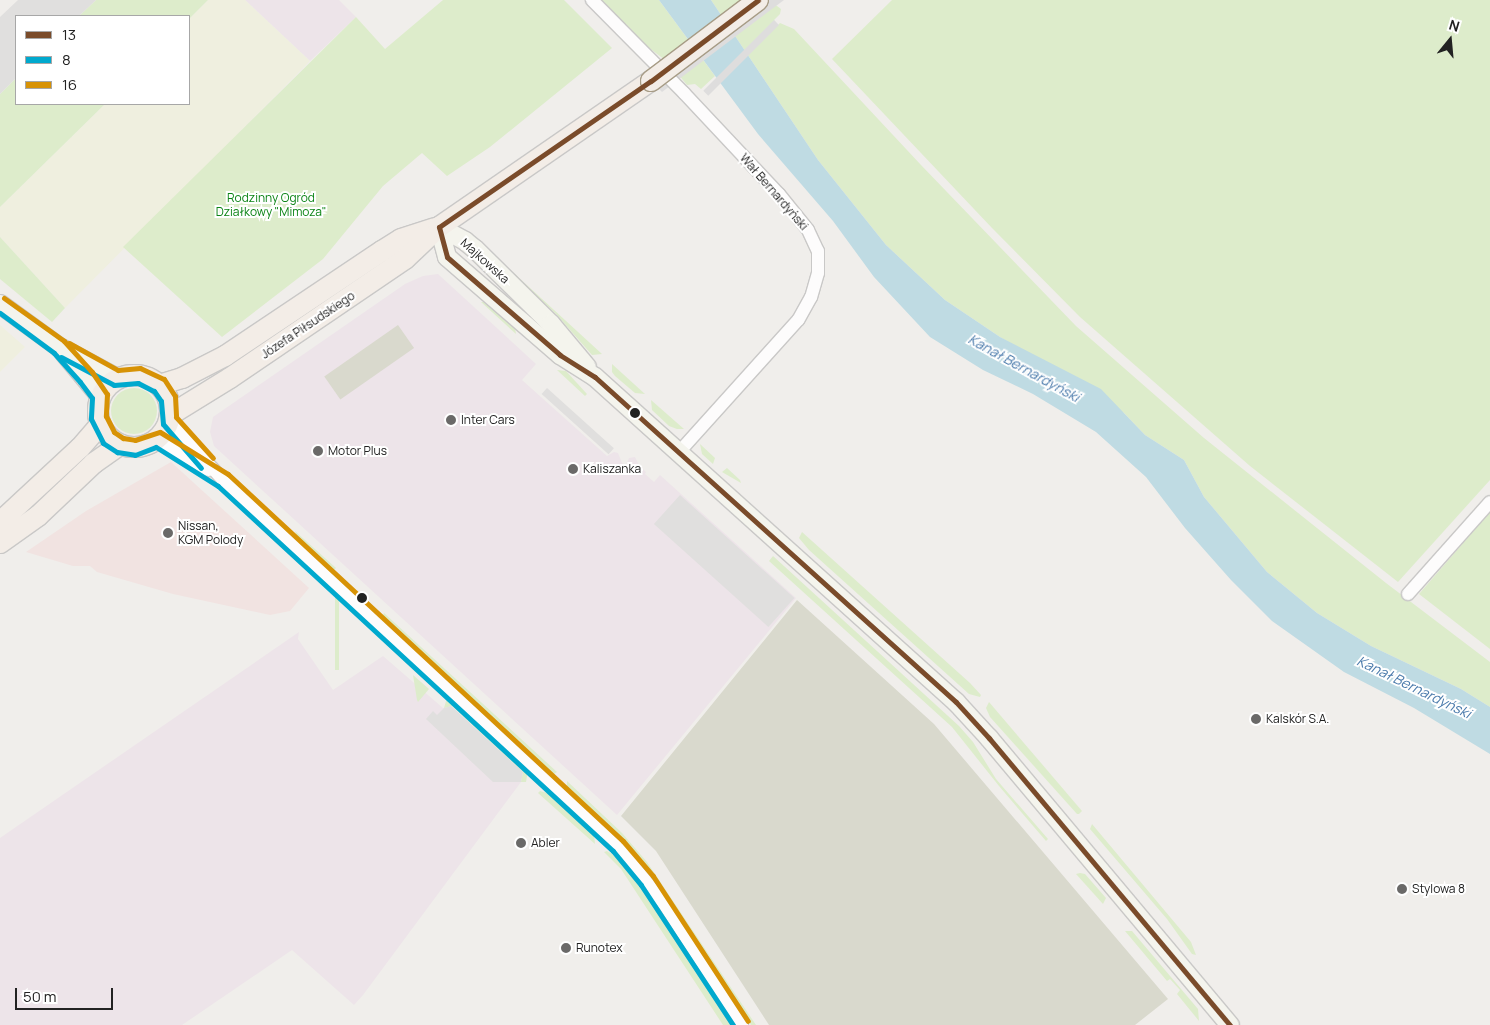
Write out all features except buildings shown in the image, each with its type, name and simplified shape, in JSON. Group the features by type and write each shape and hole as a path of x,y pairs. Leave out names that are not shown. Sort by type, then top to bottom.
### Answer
{"main road":[{"name":"Józefa Piłsudskiego","path":"170,418 405,259 439,227 651,81 758,0"},
{"name":"Majkowska","path":"439,227 447,257 560,355 595,377"},
{"name":"Majkowska","path":"439,227 465,241 475,249 551,324 595,377 971,718 1230,1025"},
{"name":"Józefa Piłsudskiego","path":"159,385 182,378 239,348 401,239 439,227"},
{"path":"0,304 59,347 117,378"},
{"path":"59,347 100,396"},
{"path":"139,375 159,385 168,399 170,418 157,439 143,446 120,445 108,437 100,425 97,410 100,396 105,388 117,378 139,375"},
{"path":"0,522 80,448 100,425"},
{"path":"0,543 38,516 94,463 120,445"}],"street":[{"name":"Wał Bernardyński","path":"592,0 684,93 779,194 808,230 818,251 818,273 811,297 798,320 679,452"},
{"path":"170,418 223,480 618,846 664,904 742,1025"},
{"path":"157,439 223,480"},
{"path":"1408,594 1490,502"}],"shaded area":[{"path":"18,0 96,0 80,15 15,15 15,79 0,94 0,17"},
{"path":"245,0 339,0 356,17 310,61"},
{"path":"438,274 536,364 522,380 607,456 614,452 618,453 622,463 626,465 629,458 635,457 639,465 646,472 645,474 654,482 660,475 796,598 617,815 214,446 210,432 213,417 405,284 423,276"},
{"path":"398,325 414,348 340,400 324,377"},
{"path":"547,388 614,448 609,454 542,394"},
{"path":"171,462 309,588 290,611 270,615 173,594 97,572 90,566 73,566 26,552 86,511"},
{"path":"680,495 794,598 768,627 654,524"},
{"path":"797,600 934,724 1168,999 1135,1025 769,1025 656,851 621,816"},
{"path":"299,632 298,639 333,690 383,656 443,708 451,706 523,772 521,782 363,995 354,1005 292,950 182,1025 0,1025 0,838"},
{"path":"451,706 523,772 521,782 493,782 426,719 433,711 437,715 444,708"}],"green space":[{"path":"96,0 208,0 190,18 190,15 80,15"},
{"path":"208,0 245,0 310,61 65,308 0,237 0,207 104,105 190,105 190,18"},
{"name":"Rodzinny Ogród Działkowy \"Mimoza\"","path":"443,0 564,0 612,48 490,147 447,176 422,153 383,186 323,259 222,337 123,247 356,17 385,49"},
{"path":"599,0 659,0 715,76 701,89 695,84 687,85 669,63 640,41"},
{"path":"711,0 769,0 781,9 780,14 774,20 778,25 780,23 794,29 921,165 1076,326 1204,438 1386,583 1490,662 1490,707 1461,689 1371,646 1317,613 1267,572 1204,497 1184,460 1145,435 1124,413 1000,337 945,300 886,245 818,160"},
{"path":"892,0 1490,0 1490,480 1398,582 1250,466 1080,317 992,228 832,59"},
{"path":"15,79 15,105 104,105 0,207 0,94"},
{"path":"0,237 65,308 52,322 0,279"},
{"path":"492,254 602,354 592,355 556,314"},
{"path":"481,302 487,302 515,328 516,334"},
{"path":"0,325 25,347 0,372"},
{"path":"612,364 645,394 635,393 615,376 612,372"},
{"path":"557,370 566,371 587,394 585,396"},
{"path":"139,388 151,394 156,402 156,420 151,428 143,433 129,434 117,428 112,420 111,406 117,394 125,389"},
{"path":"651,400 684,429 669,426 652,410"},
{"path":"700,444 715,458 713,464 702,454"},
{"path":"727,468 740,480 741,483 722,472"},
{"path":"1490,512 1490,649 1419,594"},
{"path":"255,523 261,525 318,577 320,582"},
{"path":"295,531 336,568 334,570 297,537"},
{"path":"802,532 970,683 981,695 980,697 969,694 809,550 799,538"},
{"path":"773,556 959,726 973,742 996,779 1048,839 1046,841 952,727 769,561"},
{"path":"335,596 339,596 339,670 335,670"},
{"path":"384,613 557,772 554,774 548,771 391,626 383,615"},
{"path":"413,675 429,689 418,702 417,700"},
{"path":"452,700 528,771 526,782 521,782 523,772 452,706 444,708 446,701"},
{"path":"989,702 1082,811 1079,814 990,717 986,708"},
{"path":"567,781 622,833 647,862 756,1025 751,1025 646,868 614,832 567,789"},
{"path":"540,791 554,795 591,829 594,834 595,844 538,793"},
{"path":"1092,824 1191,942 1196,955 1192,954 1167,919 1090,829"},
{"path":"607,851 617,857 644,890 733,1025 723,1025 621,869 604,852"},
{"path":"1076,874 1085,874 1106,898 1103,904"},
{"path":"1125,931 1132,931 1198,1009 1199,1021 1177,994 1180,990 1170,979 1167,981"}],"water":[{"name":"Kanał Bernardyński","path":"659,0 711,0 818,160 886,245 945,300 1000,337 1101,389 1145,435 1184,460 1204,497 1267,572 1317,613 1371,646 1461,689 1490,707 1490,754 1414,708 1344,672 1272,621 1231,580 1185,528 1146,477 1096,432 1033,394 983,370 930,337 874,277 833,221 758,134"}],"pier":[{"path":"743,0 784,0 662,92 644,74"},
{"path":"774,20 779,25 708,96 703,91"}],"transit line":[{"name":"13","path":"439,227 651,81 758,0"},
{"name":"13","path":"439,227 447,257 560,355 595,377 956,702 989,738 1230,1025"},
{"name":"16","path":"4,298 64,341 92,372 107,394 106,416 114,432 123,438 135,440 160,432 228,474 623,841 653,876 748,1021"},
{"name":"8","path":"0,313 54,353 80,382 92,398 91,419 103,443 117,452 135,455 156,447 218,486 613,851 641,885 733,1025"},
{"name":"16","path":"69,343 118,370 140,368 164,379 175,396 176,417 213,458"},
{"name":"8","path":"61,357 114,385 138,383 154,391 161,401 163,424 201,468"}],"place":[{"name":"Inter Cars","path":"451,420"},
{"name":"Motor Plus","path":"318,451"},
{"name":"Kaliszanka","path":"573,469"},
{"name":"Nissan, KGM Polody","path":"168,533"},
{"name":"Kalskór S.A.","path":"1256,719"},
{"name":"Abler","path":"521,843"},
{"name":"Stylowa 8","path":"1402,889"},
{"name":"Runotex","path":"566,948"}]}
